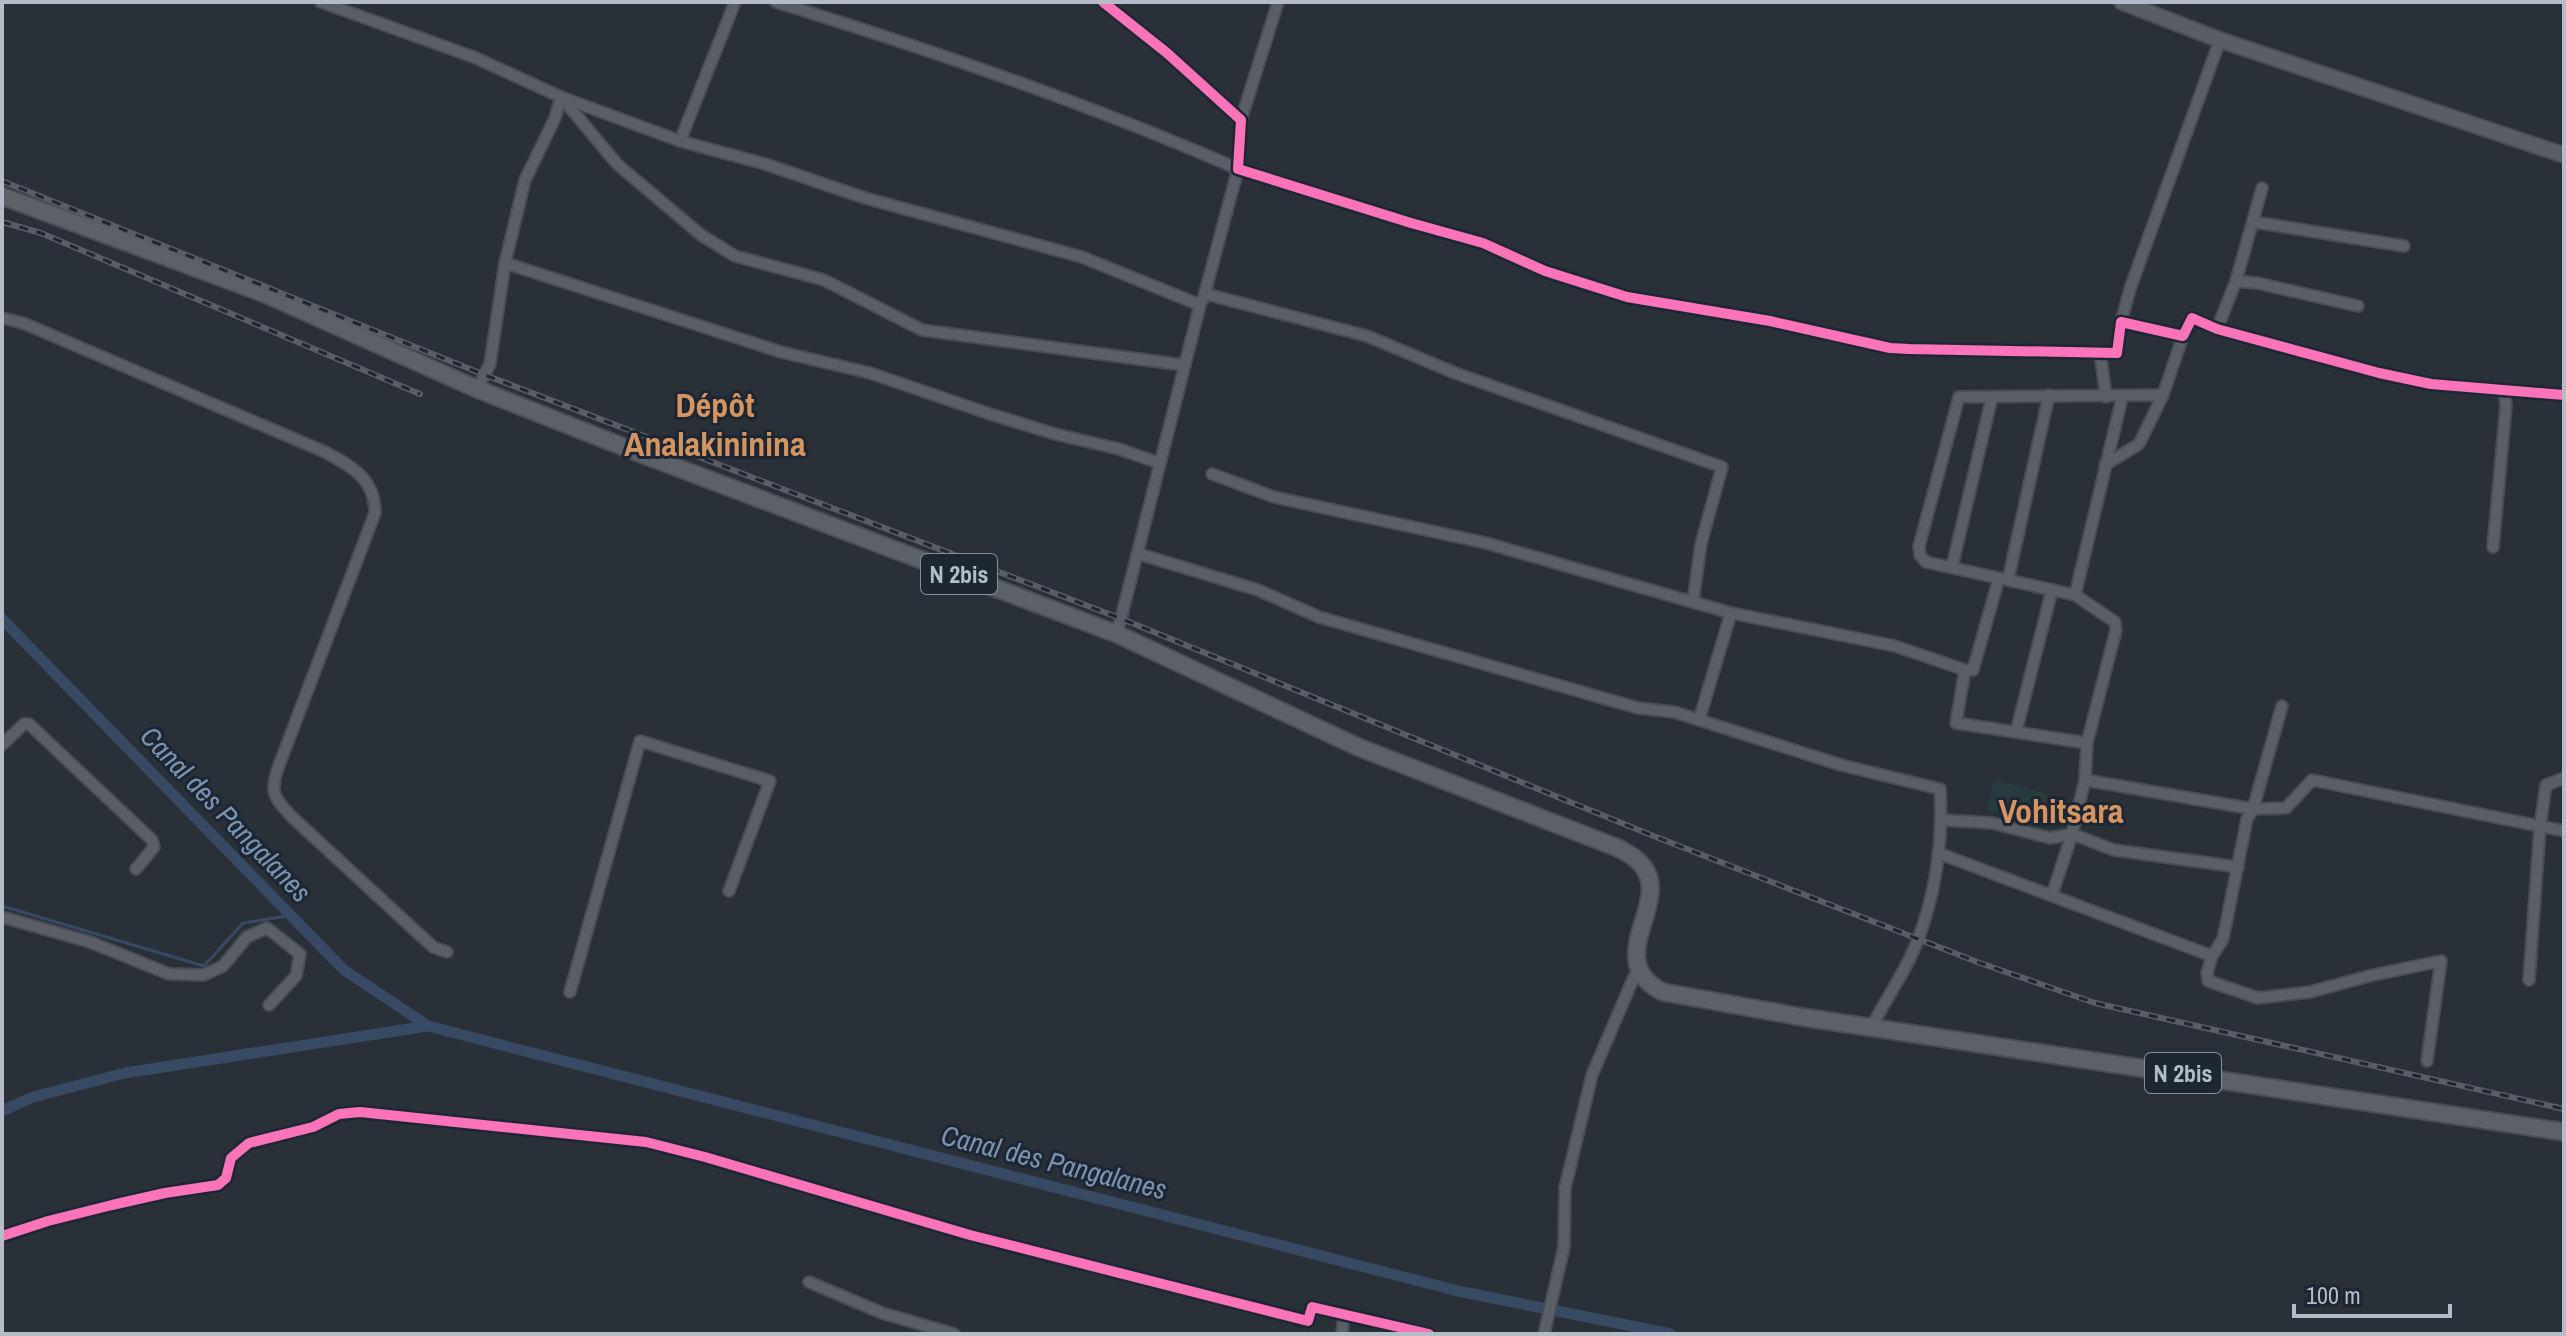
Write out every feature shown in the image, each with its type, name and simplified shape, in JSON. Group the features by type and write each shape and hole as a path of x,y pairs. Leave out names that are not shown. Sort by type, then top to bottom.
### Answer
{"main road":[{"path":"2122,2 2220,40 2564,155"},
{"name":"N 2bis","path":"2,196 263,293 477,389 644,455 1117,634 1358,747 1618,848 1641,863 1648,877 1650,894 1636,951 1637,970 1648,985 1663,992 1802,1017 2564,1132"}],"street":[{"path":"321,2 476,58 561,97 680,141 765,164 865,198 1082,257 1200,305"},
{"path":"680,141 735,2"},
{"path":"776,2 1140,126 1238,169 1483,243 1545,271 1627,297 1770,321 1890,348 2117,353 2121,322 2131,286 2220,40"},
{"path":"1103,2 1167,53 1241,120"},
{"path":"1117,634 1183,365 1206,294 1238,169 1241,120 1278,2"},
{"path":"477,389 490,364 505,263 525,180 555,118 561,97"},
{"path":"561,97 617,164 701,235 735,256 824,280 922,330 1183,365"},
{"path":"2217,329 2236,281 2262,188"},
{"path":"2254,222 2404,246"},
{"path":"505,263 781,352 870,373 987,413 1159,463"},
{"path":"2236,281 2358,306"},
{"path":"1206,294 1367,336 1455,373 1722,467 1701,544 1693,601"},
{"path":"2,318 23,323 325,452 358,470 365,478 375,500 375,513 273,788 275,798 292,817 433,947 447,952"},
{"path":"2105,465 2139,444 2163,395 2192,318 2217,329 2431,384 2564,395"},
{"path":"2121,322 2183,336"},
{"path":"2100,352 2106,397"},
{"path":"2493,547 2506,406 2504,390"},
{"path":"1212,474 1274,497 1486,543 1731,613 1895,646 1973,670 2004,579 2049,395"},
{"path":"2052,895 2085,780 2087,743 2116,630 2115,622 2075,595 1926,562 1920,555 1919,546 1959,397 2049,395 2122,398 2163,395"},
{"path":"1952,567 1992,397"},
{"path":"2075,595 2122,398"},
{"path":"1139,554 1258,590 1319,617 1638,708 1674,712 1841,765 1940,789 1942,820 1937,868 1918,940 1872,1026"},
{"path":"2016,732 2052,590"},
{"path":"1699,720 1731,613"},
{"path":"1965,670 1956,723 2087,743"},
{"path":"2282,706 2253,809 2247,819 2223,939 2212,956 2208,981 2258,998 2310,992 2441,961 2427,1061"},
{"path":"2,745 24,724 29,724 152,840 154,847 136,869"},
{"path":"570,992 640,741 770,781 729,891"},
{"path":"2529,980 2546,785 2564,778"},
{"path":"2085,780 2253,809 2286,808 2312,780 2564,831"},
{"path":"1942,820 1992,823 2050,838 2072,834 2114,850 2238,867"},
{"path":"1938,853 2212,956"},
{"path":"2,917 90,942 169,974 204,975 223,966 247,937 267,928 300,954 296,976 269,1005"},
{"path":"1544,1334 1564,1247 1565,1188 1592,1075 1637,970"},
{"path":"2,1236 112,1205 218,1185 226,1178 231,1158 249,1143 313,1127 339,1114 360,1112 646,1142 970,1235 1308,1321 1312,1307 1429,1334"},
{"path":"809,1282 882,1313 954,1334"},
{"path":"1342,1334 1344,1314"}],"green space":[{"path":"1994,780 2048,794 2040,823 1986,810"}],"waterway":[{"name":"Canal des Pangalanes","path":"2,619 344,970 428,1026 1458,1291 1671,1334"},
{"path":"2,906 204,966 243,923 293,915"},
{"name":"Canal des Pangalanes","path":"2,1111 33,1097 125,1073 428,1026"}],"railway":[{"path":"2,181 485,375 1122,619 1651,835 1980,963 2095,1003 2564,1109"},
{"path":"2,222 41,233 420,394"}],"cycle path":[{"path":"1103,2 1167,53 1241,120 1238,169 1483,243 1545,271 1627,297 1770,321 1890,348 1909,349 2117,353 2121,322 2183,336 2192,318 2217,329 2431,384 2564,395"},
{"path":"2,1236 112,1205 218,1185 226,1178 231,1158 249,1143 313,1127 339,1114 360,1112 646,1142 970,1235 1308,1321 1312,1307 1429,1334"}],"district":[{"name":"Dépôt Analakininina","path":"715,424"},
{"name":"Vohitsara","path":"2061,811"}]}
